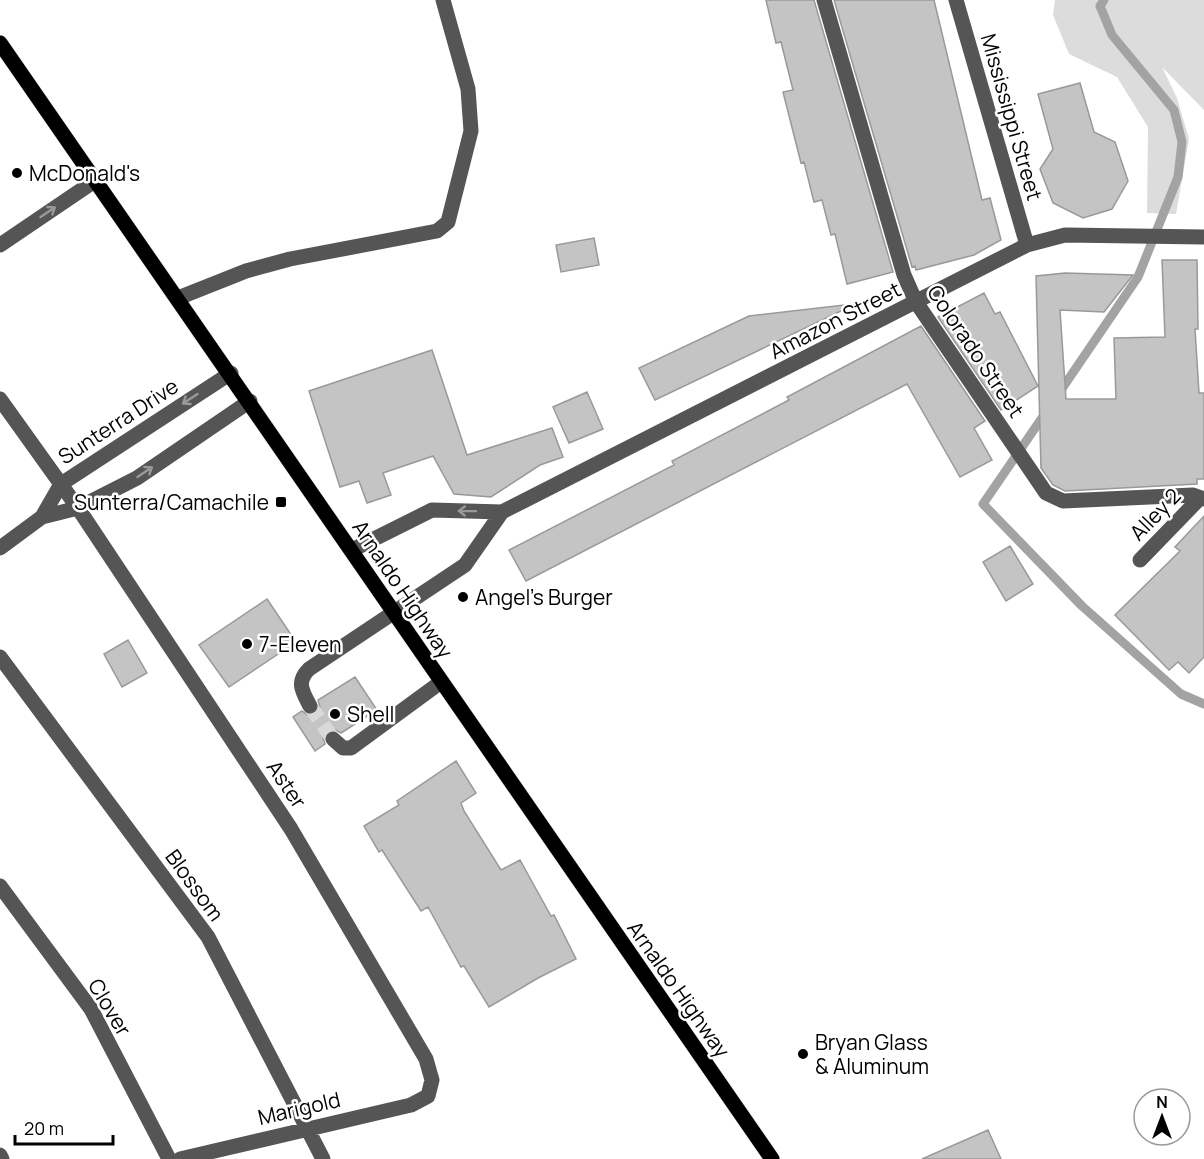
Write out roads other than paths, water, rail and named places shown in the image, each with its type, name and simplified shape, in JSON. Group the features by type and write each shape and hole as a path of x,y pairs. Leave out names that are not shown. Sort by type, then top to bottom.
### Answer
{"main road":[{"name":"Arnaldo Highway","path":"0,43 250,400 441,682 772,1159"}],"street":[{"path":"178,298 246,271 279,262 436,231 448,222 471,131 468,89 443,0"},
{"name":"Colorado Street","path":"824,0 903,275 916,303 1046,493 1063,501 1193,495 1202,498"},
{"name":"Mississippi Street","path":"956,0 1028,245"},
{"path":"0,245 96,180"},
{"name":"Amazon Street","path":"310,705 300,687 301,677 309,669 465,565 502,512 1028,245 1065,235 1204,237"},
{"name":"Sunterra Drive","path":"42,517 61,483 231,373"},
{"name":"Aster","path":"0,399 78,508 291,829 426,1059 432,1080 428,1096"},
{"name":"Sunterra Drive","path":"0,548 42,517 78,508 137,478 250,400"},
{"name":"Alley 2","path":"1140,560 1202,498"},
{"name":"Amazon Street","path":"352,550 432,510 502,512"},
{"name":"Blossom","path":"0,657 208,937 304,1128 323,1159"},
{"path":"333,739 343,748 351,748 441,682"},
{"name":"Clover","path":"0,886 91,1009 169,1159"},
{"name":"Marigold","path":"180,1159 304,1128 411,1105 428,1096"},
{"path":"0,1155 2,1159"}],"waterway":[{"path":"1059,393 1138,277 1178,177 1182,142 1174,110 1112,35 1100,6 1104,0"},
{"path":"1046,412 983,504 1082,606 1181,694 1204,704"}],"tunnel":[{"path":"310,706 333,739"}],"place":[{"name":"McDonald's","path":"17,173"},
{"name":"Sunterra/Camachile","path":"281,502"},
{"name":"Angel's Burger","path":"463,597"},
{"name":"7-Eleven","path":"247,644"},
{"name":"Shell","path":"335,714"},
{"name":"Bryan Glass & Aluminum","path":"803,1054"}]}
